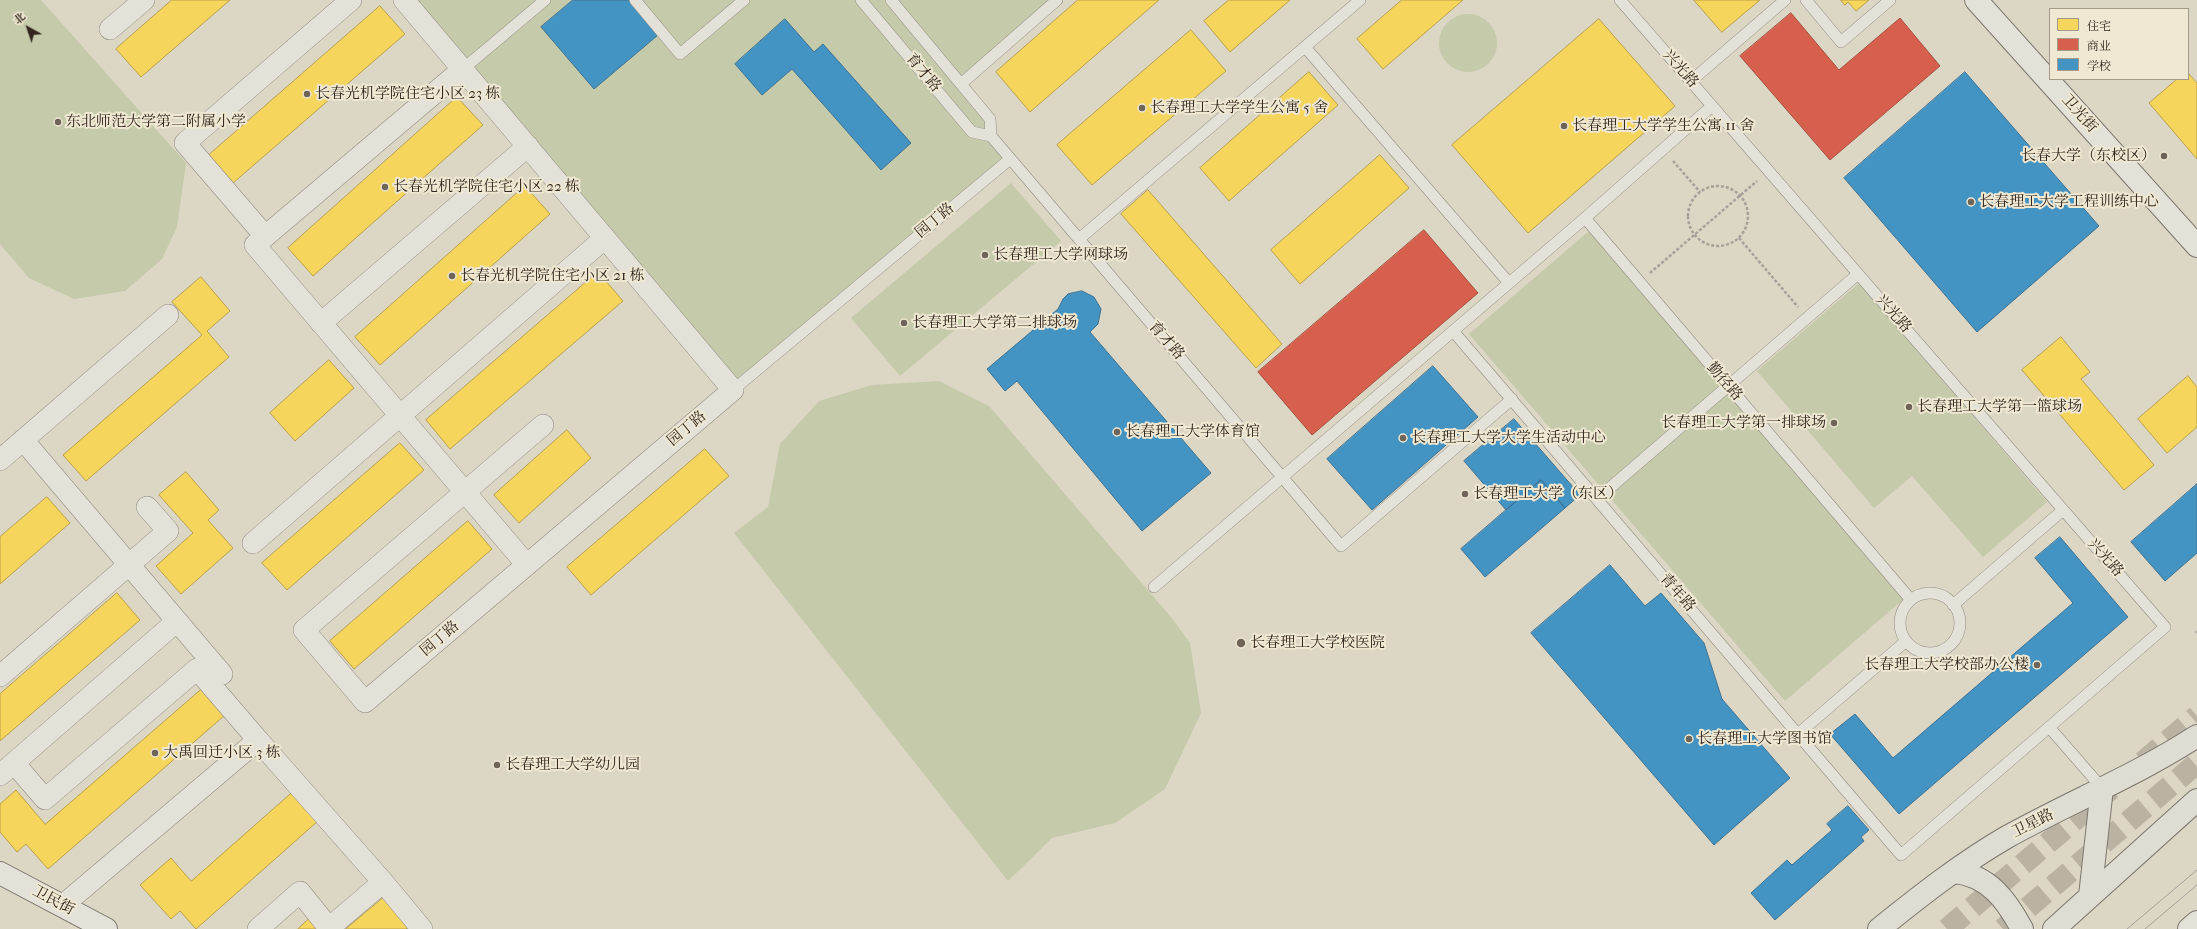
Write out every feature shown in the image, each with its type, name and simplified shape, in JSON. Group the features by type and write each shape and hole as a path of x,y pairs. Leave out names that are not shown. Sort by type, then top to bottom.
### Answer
{"main road":[{"name":"卫光街","path":"1976,0 2197,246"},
{"name":"卫星路","path":"1879,929 1954,872 2007,838 2197,736"},
{"path":"2090,896 2102,788"},
{"path":"2054,929 2197,800"},
{"path":"1954,872 1970,873 1994,889 2013,912 2022,929"},
{"name":"卫民街","path":"0,873 106,929"},
{"path":"2189,929 2197,922"}],"street":[{"path":"110,29 144,0"},
{"path":"265,236 185,143 351,0"},
{"path":"404,0 733,390"},
{"path":"463,69 254,244 527,565"},
{"path":"321,323 528,146"},
{"path":"253,543 605,238"},
{"path":"0,460 168,315"},
{"name":"园丁路","path":"465,492 304,630 365,702 733,390"},
{"path":"465,492 543,425"},
{"path":"23,440 222,674"},
{"path":"0,676 168,531 147,507"},
{"path":"177,621 7,769 45,799 197,669 383,882 422,929"},
{"path":"62,906 258,740"},
{"path":"258,929 300,892 329,928 383,882"}],"lane":[{"path":"463,69 544,0"},
{"path":"635,0 680,54 744,0"},
{"name":"育才路","path":"861,0 972,132 991,136"},
{"name":"育才路","path":"891,0 990,119 991,136 1341,546 1512,399"},
{"path":"961,84 1057,0"},
{"path":"1079,239 1360,0"},
{"name":"兴光路","path":"1620,0 2165,627 2049,727"},
{"path":"1691,81 1785,0"},
{"path":"1806,0 1841,42 1890,0"},
{"path":"1305,47 1509,283"},
{"path":"1154,587 1585,218 1712,106"},
{"name":"园丁路","path":"733,390 1010,159"},
{"name":"勤径路","path":"1585,218 1911,600"},
{"path":"1597,499 1858,274"},
{"name":"青年路","path":"1453,331 1901,855 2049,727"},
{"path":"1953,605 2063,510"},
{"path":"1925,593 1936,593 1945,596 1953,605 1958,611 1961,621 1956,640 1949,647 1941,651 1922,652 1906,641 1901,632 1900,622 1902,612 1911,600 1925,593"},
{"path":"1798,734 1906,641"},
{"path":"2049,727 2102,788"}],"path":[{"path":"1663,149 1700,192"},
{"path":"1639,282 1769,171"},
{"path":"1719,186 1729,188 1740,196 1748,210 1748,220 1745,230 1739,238 1721,245 1712,245 1695,235 1688,217 1691,203 1700,192 1709,187 1719,186"},
{"path":"1739,238 1807,318"}],"green space":[{"name":"东北师范大学第二附属小学","path":"0,0 41,0 186,163 177,227 162,259 125,291 74,299 29,278 0,244"},
{"path":"404,0 1057,0 961,84 990,119 991,136 1010,159 733,390"},
{"path":"1468,14 1484,19 1492,27 1497,43 1492,59 1484,67 1468,72 1452,67 1444,59 1439,43 1444,27 1452,19"},
{"name":"长春理工大学网球场","path":"1011,183 1061,241 900,376 851,318"},
{"path":"1589,231 1905,598 1785,701 1469,334"},
{"name":"长春理工大学第一篮球场","path":"1859,283 2047,502 1983,557 1912,476 1874,508 1757,371"},
{"path":"939,381 989,406 1171,617 1190,643 1201,713 1165,789 1115,823 1052,838 1008,881 734,533 768,507 780,444 819,401 872,385"}],"building: 住宅":[{"path":"172,0 230,0 141,77 116,49"},
{"path":"1078,0 1159,0 1030,112 996,72"},
{"path":"1229,0 1290,0 1230,52 1204,21"},
{"path":"1402,0 1463,0 1383,69 1357,39"},
{"path":"1694,0 1760,0 1722,32"},
{"path":"1841,0 1869,0 1856,11 1848,2 1845,5"},
{"name":"长春光机学院住宅小区 23 栋","path":"380,6 405,34 233,183 209,155"},
{"name":"长春理工大学学生公寓 11 舍","path":"1599,19 1675,106 1528,233 1452,145"},
{"name":"长春理工大学学生公寓 5 舍","path":"1191,30 1226,71 1092,185 1057,145"},
{"path":"1309,72 1338,105 1229,201 1200,168"},
{"path":"2189,74 2197,83 2197,159 2149,103 2176,80 2189,80"},
{"name":"长春光机学院住宅小区 22 栋","path":"457,97 483,125 313,276 288,248"},
{"path":"1380,155 1409,188 1300,284 1271,250"},
{"name":"长春光机学院住宅小区 21 栋","path":"525,186 550,214 380,365 355,337"},
{"path":"1148,190 1282,344 1256,368 1121,214"},
{"path":"598,272 623,301 450,449 426,420"},
{"path":"201,277 230,311 207,331 229,357 86,481 63,455 202,335 172,302"},
{"path":"2061,337 2090,372 2081,379 2154,465 2124,490 2022,370"},
{"path":"329,360 354,388 295,441 270,413"},
{"path":"2188,376 2197,387 2197,427 2167,453 2138,419"},
{"path":"567,430 591,458 519,523 494,495"},
{"path":"400,443 424,470 287,590 262,563"},
{"path":"705,449 729,476 591,595 567,567"},
{"path":"186,472 219,510 208,520 233,548 181,594 156,566 193,533 159,495"},
{"path":"47,497 70,523 0,584 0,537"},
{"path":"468,521 492,549 354,669 330,641"},
{"path":"117,593 140,620 0,741 0,694"},
{"name":"大禹回迁小区 3 栋","path":"202,689 225,715 48,869 26,844 17,852 0,832 0,804 16,790 45,824"},
{"path":"293,792 318,821 196,929 180,911 171,919 140,885 171,858 191,881"},
{"path":"389,893 414,922 406,929 346,929"},
{"path":"310,918 319,929 298,929"}],"building: 商业":[{"path":"1791,13 1839,70 1900,18 1940,66 1830,160 1740,56"},
{"path":"1424,230 1478,293 1312,435 1258,372"}],"building: 学校":[{"path":"573,0 629,0 658,35 594,89 541,27"},
{"path":"785,19 814,52 823,44 911,143 881,170 792,69 762,95 735,64"},
{"name":"长春理工大学工程训练中心","path":"1965,72 2099,226 1977,332 1844,178"},
{"name":"长春理工大学体育馆","path":"1082,291 1094,297 1101,309 1098,324 1090,332 1211,473 1142,531 1017,381 1005,391 987,369 1058,309 1063,299 1068,294"},
{"name":"长春理工大学大学生活动中心","path":"1433,366 1478,417 1372,510 1327,459"},
{"path":"1514,419 1580,495 1565,508 1541,480 1506,510 1464,461"},
{"path":"1541,480 1565,508 1485,577 1461,549"},
{"path":"2197,484 2197,553 2165,581 2131,542"},
{"name":"长春理工大学校部办公楼","path":"2060,537 2128,617 1899,814 1830,734 1855,714 1893,758 2073,603 2035,558"},
{"name":"长春理工大学图书馆","path":"1610,565 1645,606 1661,593 1704,643 1722,699 1790,778 1714,845 1531,633"},
{"path":"1848,806 1869,830 1861,837 1864,841 1775,920 1751,893 1787,860 1792,865 1832,830 1827,824"}],"tunnel":[{"path":"2143,762 2197,716"},
{"path":"2003,929 2197,763"},
{"path":"1947,929 2111,789"}],"tram line":[{"path":"2127,929 2197,870"},
{"path":"2145,929 2197,885"}],"place":[{"name":"长春光机学院住宅小区 23 栋","path":"307,94"},
{"name":"长春理工大学学生公寓 5 舍","path":"1142,108"},
{"name":"东北师范大学第二附属小学","path":"58,122"},
{"name":"长春理工大学学生公寓 11 舍","path":"1564,126"},
{"name":"长春大学（东校区）","path":"2164,156"},
{"name":"长春光机学院住宅小区 22 栋","path":"385,187"},
{"name":"长春理工大学工程训练中心","path":"1971,202"},
{"name":"长春理工大学网球场","path":"985,255"},
{"name":"长春光机学院住宅小区 21 栋","path":"452,276"},
{"name":"长春理工大学第二排球场","path":"904,323"},
{"name":"长春理工大学第一篮球场","path":"1909,407"},
{"name":"长春理工大学第一排球场","path":"1834,423"},
{"name":"长春理工大学体育馆","path":"1117,432"},
{"name":"长春理工大学大学生活动中心","path":"1403,438"},
{"name":"长春理工大学（东区）","path":"1465,494"},
{"name":"长春理工大学校医院","path":"1241,643"},
{"name":"长春理工大学校部办公楼","path":"2037,665"},
{"name":"长春理工大学图书馆","path":"1689,739"},
{"name":"大禹回迁小区 3 栋","path":"155,753"},
{"name":"长春理工大学幼儿园","path":"497,765"}]}
